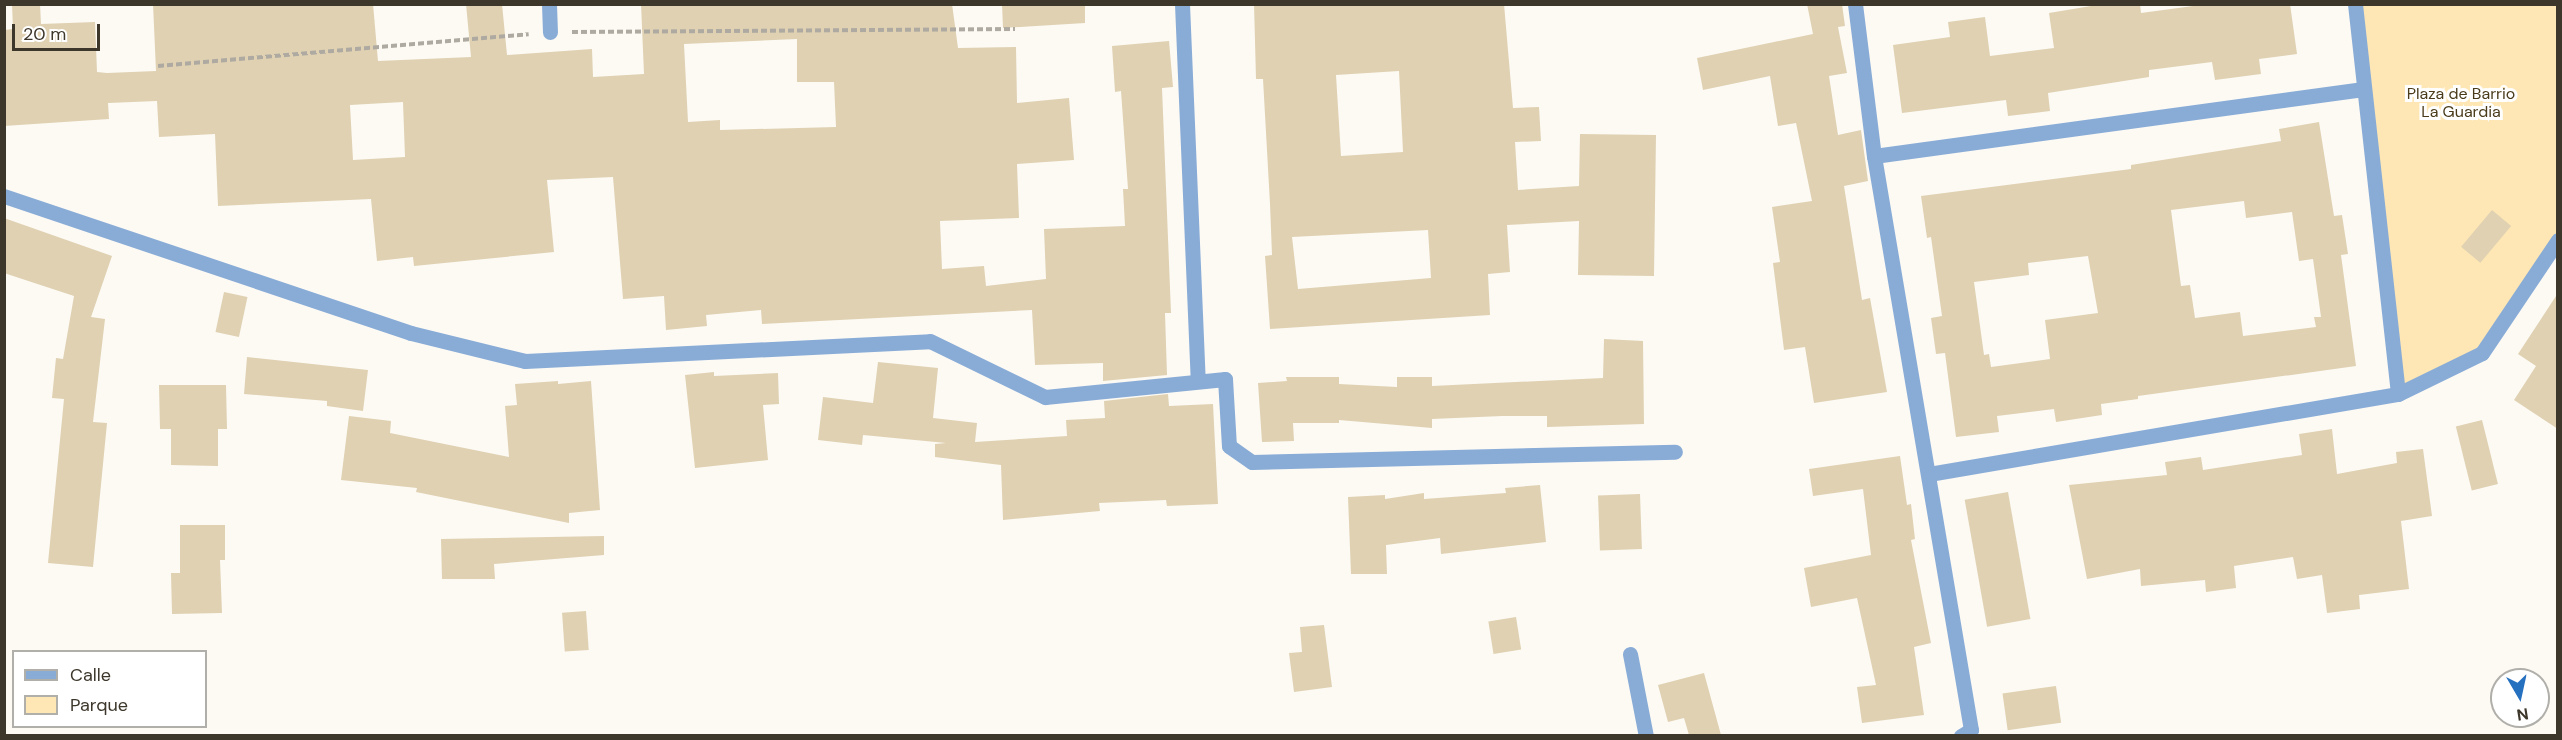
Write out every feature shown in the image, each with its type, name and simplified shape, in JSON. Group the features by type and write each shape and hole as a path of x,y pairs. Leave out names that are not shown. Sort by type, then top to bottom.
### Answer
{"street":[{"path":"549,4 550,32"},
{"path":"1182,4 1198,380"},
{"path":"1856,4 1874,156 1971,730 1961,735"},
{"path":"2355,4 2361,89 2398,394"},
{"path":"1874,156 2361,89"},
{"path":"4,196 411,333 525,361 930,341 1045,397 1225,379 1229,446 1252,462 1675,452"},
{"path":"1929,474 2398,394 2482,353 2558,240"},
{"path":"1630,654 1646,735"}],"path":[{"path":"158,66 550,32 1016,29"}],"green space":[{"name":"Plaza de Barrio La Guardia","path":"2355,5 2557,5 2557,240 2482,353 2398,394"}],"building":[{"path":"12,4 40,4 41,24 95,22 97,72 156,71 153,4 373,4 378,61 471,57 466,4 502,4 507,55 592,49 593,77 644,74 641,4 952,4 958,48 1016,47 1017,103 1069,98 1074,160 1017,164 1019,218 940,221 942,269 984,266 986,286 1046,279 1044,229 1125,226 1123,189 1128,189 1121,91 1115,92 1112,46 1169,41 1173,87 1162,88 1171,313 1165,313 1167,375 1103,381 1103,363 1035,365 1032,310 762,324 761,310 706,315 707,326 666,330 664,296 623,299 613,177 547,180 554,252 414,266 413,257 377,261 371,199 218,206 215,134 159,137 157,101 108,103 109,119 4,126 4,30 13,29","holes":["797,39 797,82 834,82 836,127 720,130 720,120 688,122 684,44","403,102 405,157 353,160 350,105"]},
{"path":"1002,4 1085,4 1085,23 1003,28"},
{"path":"1254,4 1504,4 1513,108 1539,107 1541,141 1515,142 1518,190 1579,186 1580,134 1656,135 1654,276 1578,275 1579,221 1507,225 1510,272 1488,274 1490,315 1270,329 1265,256 1272,255 1263,79 1256,79","holes":["1399,71 1403,152 1341,156 1336,75","1428,230 1431,278 1298,289 1292,237"]},
{"path":"1807,4 1842,4 1845,26 1838,27 1847,73 1829,76 1838,135 1861,130 1868,181 1844,186 1862,300 1870,298 1887,392 1814,403 1805,347 1784,350 1773,263 1780,262 1772,207 1812,201 1796,123 1778,126 1770,76 1703,90 1697,58 1813,34"},
{"path":"2103,4 2140,4 2141,13 2208,4 2290,4 2297,54 2259,59 2261,74 2215,80 2212,62 2149,70 2149,77 2048,93 2050,111 2008,116 2006,100 1902,113 1893,45 1950,37 1948,22 1985,17 1990,56 2054,48 2049,13"},
{"path":"2319,122 2334,216 2342,215 2348,254 2341,255 2356,366 2138,396 2138,399 2101,404 2102,415 2056,422 2054,409 1997,416 1999,432 1956,437 1945,353 1936,354 1931,318 1942,316 1931,237 1927,238 1921,196 2131,169 2131,165 2281,141 2279,129","holes":["2244,201 2246,218 2292,212 2299,261 2313,259 2321,317 2314,317 2316,327 2243,336 2240,312 2195,318 2190,285 2181,286 2171,210","2088,256 2098,313 2045,320 2050,359 1991,367 1989,354 1984,355 1974,282 2029,275 2028,263"]},
{"path":"2492,210 2511,226 2480,263 2461,247"},
{"path":"4,218 112,256 91,317 105,319 93,422 107,423 93,567 48,563 64,399 52,398 56,358 63,359 74,296 4,273"},
{"path":"224,292 247,297 239,337 215,332"},
{"path":"2558,293 2558,429 2514,400 2536,366 2518,354"},
{"path":"1604,339 1643,341 1644,424 1547,427 1547,416 1502,416 1432,419 1432,428 1339,420 1339,423 1293,423 1294,441 1262,442 1258,383 1287,381 1286,377 1339,377 1339,384 1397,387 1397,377 1432,377 1432,386 1603,378"},
{"path":"247,357 368,370 363,411 327,406 327,401 244,394"},
{"path":"878,362 938,368 933,418 977,423 975,442 1067,436 1066,420 1105,418 1104,401 1168,394 1169,406 1213,404 1218,504 1167,506 1166,500 1099,503 1100,511 1003,520 1001,465 935,457 935,444 946,443 863,435 862,445 818,440 823,397 873,403"},
{"path":"714,372 714,376 778,373 779,404 763,405 768,460 695,468 685,375"},
{"path":"558,381 558,384 591,381 600,510 569,513 569,523 416,492 417,488 341,480 349,416 391,421 390,433 509,457 505,406 517,405 515,384"},
{"path":"159,385 226,385 227,429 218,429 218,466 171,465 171,429 160,429"},
{"path":"2482,420 2498,484 2472,491 2456,427"},
{"path":"2332,429 2337,474 2397,463 2396,452 2423,449 2432,516 2401,521 2409,589 2359,595 2360,609 2327,613 2322,575 2297,579 2293,557 2234,566 2236,588 2206,592 2205,580 2141,586 2140,569 2087,579 2069,485 2167,475 2165,462 2201,457 2203,470 2302,455 2299,434"},
{"path":"1900,456 1907,505 1911,504 1915,539 1911,540 1931,643 1914,647 1924,715 1862,723 1857,687 1876,685 1857,598 1811,607 1804,568 1871,555 1863,489 1813,496 1809,469"},
{"path":"1540,485 1546,542 1441,554 1440,538 1386,545 1387,574 1351,574 1348,497 1385,495 1385,499 1424,493 1424,499 1506,493 1505,488"},
{"path":"2008,492 2030,619 1987,627 1965,500"},
{"path":"1640,494 1642,549 1600,550 1598,495"},
{"path":"180,525 225,525 225,560 220,560 222,613 172,614 171,573 180,573"},
{"path":"604,536 604,555 494,564 495,579 442,579 441,539"},
{"path":"586,611 589,650 565,652 562,613"},
{"path":"1516,617 1521,650 1494,654 1488,621"},
{"path":"1324,625 1332,687 1294,692 1289,653 1302,652 1300,627"},
{"path":"1704,673 1721,735 1689,735 1684,718 1668,722 1658,685"},
{"path":"2056,686 2061,723 2008,730 2003,694"}]}
